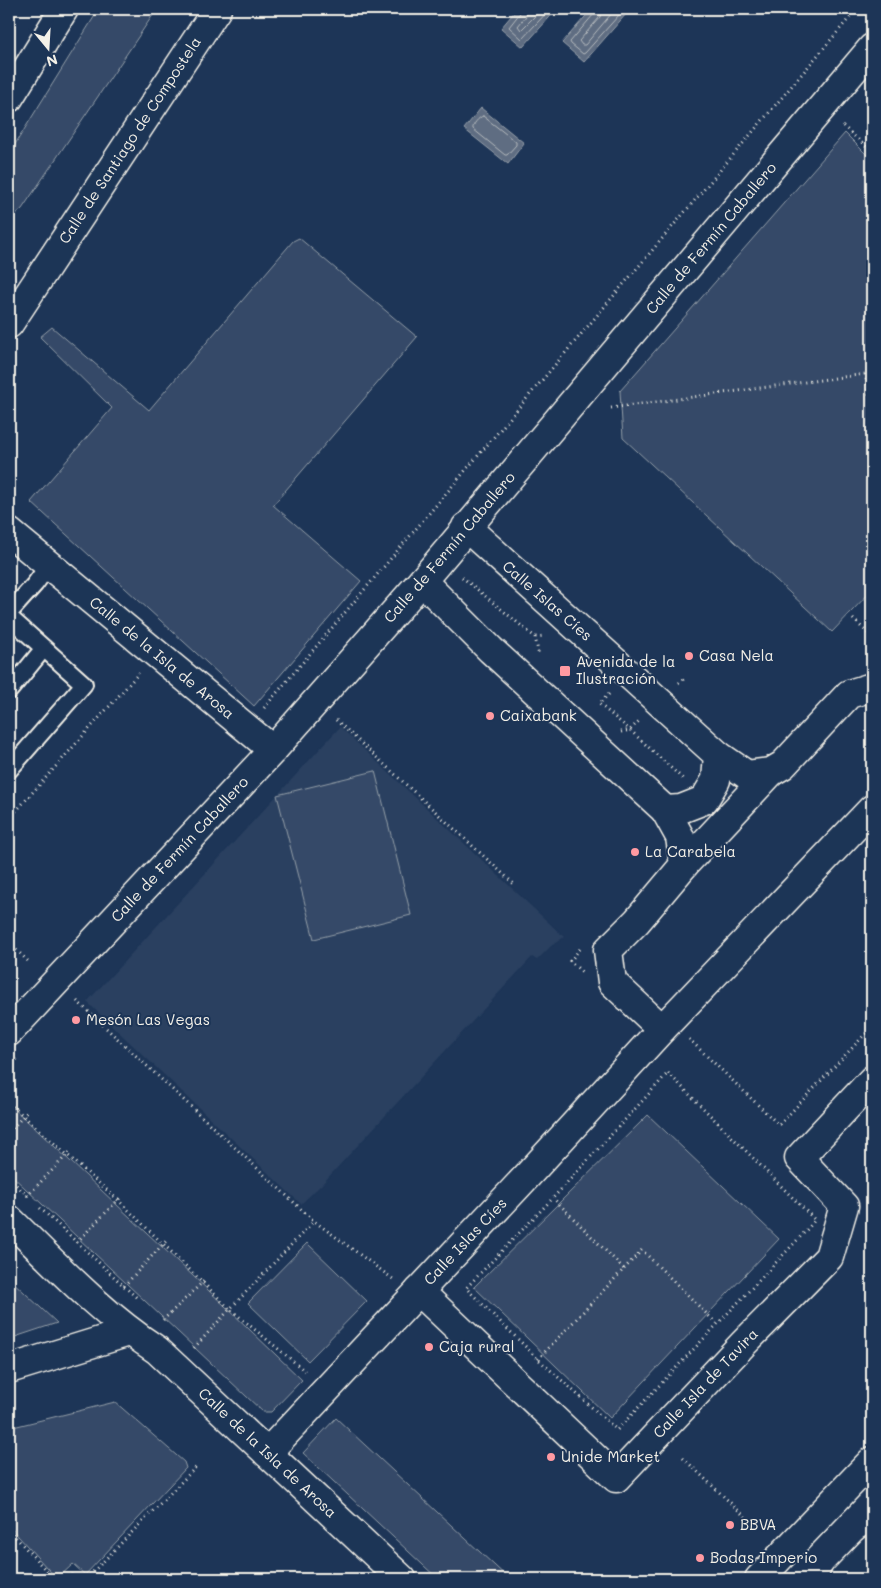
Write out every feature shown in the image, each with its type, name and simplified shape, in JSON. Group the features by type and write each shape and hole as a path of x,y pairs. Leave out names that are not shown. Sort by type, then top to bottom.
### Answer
{"main road":[{"path":"9,98 64,9"},
{"name":"Calle de Santiago de Compostela","path":"9,324 217,9"},
{"name":"Calle de Fermín Caballero","path":"9,1032 273,750 422,581 872,48"},
{"name":"Calle de Santiago de Compostela","path":"9,294 43,271"},
{"name":"Calle Islas Cíes","path":"466,528 718,755 747,775 771,772"},
{"name":"Calle de la Isla de Arosa","path":"9,532 273,750"},
{"path":"422,581 491,650 665,810 680,836 684,865"},
{"path":"673,1032 612,982 608,950 771,772 783,765 849,694 872,687"},
{"path":"665,810 681,809 704,800 716,780 718,755"},
{"name":"Calle Islas Cíes","path":"267,1453 409,1287 528,1175 673,1032 872,809"},
{"name":"Calle Isla de Tavira","path":"409,1287 616,1478 743,1344 829,1257 844,1206 799,1158 872,1080"},
{"name":"Calle de la Isla de Arosa","path":"9,1219 89,1296 130,1332 158,1350 402,1579"},
{"path":"9,1369 130,1332"},
{"path":"759,1579 872,1461"},
{"path":"844,1579 872,1550"}],"lane":[{"path":"9,613 48,566"},
{"path":"9,617 84,684 9,770"},
{"path":"9,691 44,648"}],"path":[{"path":"247,728 857,9"},
{"path":"842,125 872,152"},
{"path":"611,408 865,374 872,366"},
{"path":"865,374 872,407"},
{"path":"853,618 872,637"},
{"path":"9,819 143,669"},
{"path":"616,699 609,694 599,704 684,780"},
{"path":"333,717 514,884"},
{"path":"9,943 30,963"},
{"path":"570,961 583,946"},
{"path":"73,997 314,1221 409,1287"},
{"path":"673,1032 779,1125 872,1027"},
{"path":"668,1073 815,1220 716,1323 616,1430 538,1359 466,1288 553,1198 668,1073"},
{"path":"9,1103 69,1153 119,1199 163,1245 230,1309 311,1376"},
{"path":"9,1132 27,1112"},
{"path":"28,1196 69,1153"},
{"path":"553,1198 624,1269"},
{"path":"77,1242 119,1199"},
{"path":"192,1350 314,1221"},
{"path":"124,1286 166,1241"},
{"path":"538,1359 642,1250 716,1323"},
{"path":"161,1321 206,1279"},
{"path":"683,1458 755,1526"},
{"path":"86,1579 197,1466"},
{"path":"9,1530 54,1579"},
{"path":"68,1579 74,1574 79,1579"}],"shaded area":[{"path":"99,9 157,9 22,209 9,220 9,154"},
{"path":"845,133 872,160 872,590 832,632 623,438 620,391"},
{"path":"299,238 417,337 273,505 361,581 254,706 31,502 112,408 40,337 52,327 149,410 293,241"},
{"path":"340,727 564,937 551,946 537,960 532,957 322,1184 301,1204 87,1002"},
{"path":"375,771 411,915 314,939 277,795"},
{"path":"9,1104 302,1380 271,1412 263,1412 9,1173"},
{"path":"648,1115 779,1239 610,1418 474,1287"},
{"path":"307,1243 367,1301 308,1361 248,1303"},
{"path":"9,1278 57,1323 9,1339"},
{"path":"115,1402 184,1462 186,1468 85,1575 73,1564 57,1579 9,1526 9,1428"},
{"path":"336,1418 509,1579 438,1579 303,1453"}],"water":[{"path":"517,9 557,9 523,47 501,28"},
{"path":"592,9 622,9 627,13 584,62 562,43"},
{"path":"481,108 524,143 508,164 464,129"}],"place":[{"name":"Casa Nela","path":"689,656"},
{"name":"Avenida de la Ilustración","path":"565,671"},
{"name":"Caixabank","path":"490,716"},
{"name":"La Carabela","path":"635,852"},
{"name":"Mesón Las Vegas","path":"76,1020"},
{"name":"Caja rural","path":"429,1347"},
{"name":"Unide Market","path":"551,1457"},
{"name":"BBVA","path":"730,1525"},
{"name":"Bodas Imperio","path":"700,1558"}]}
